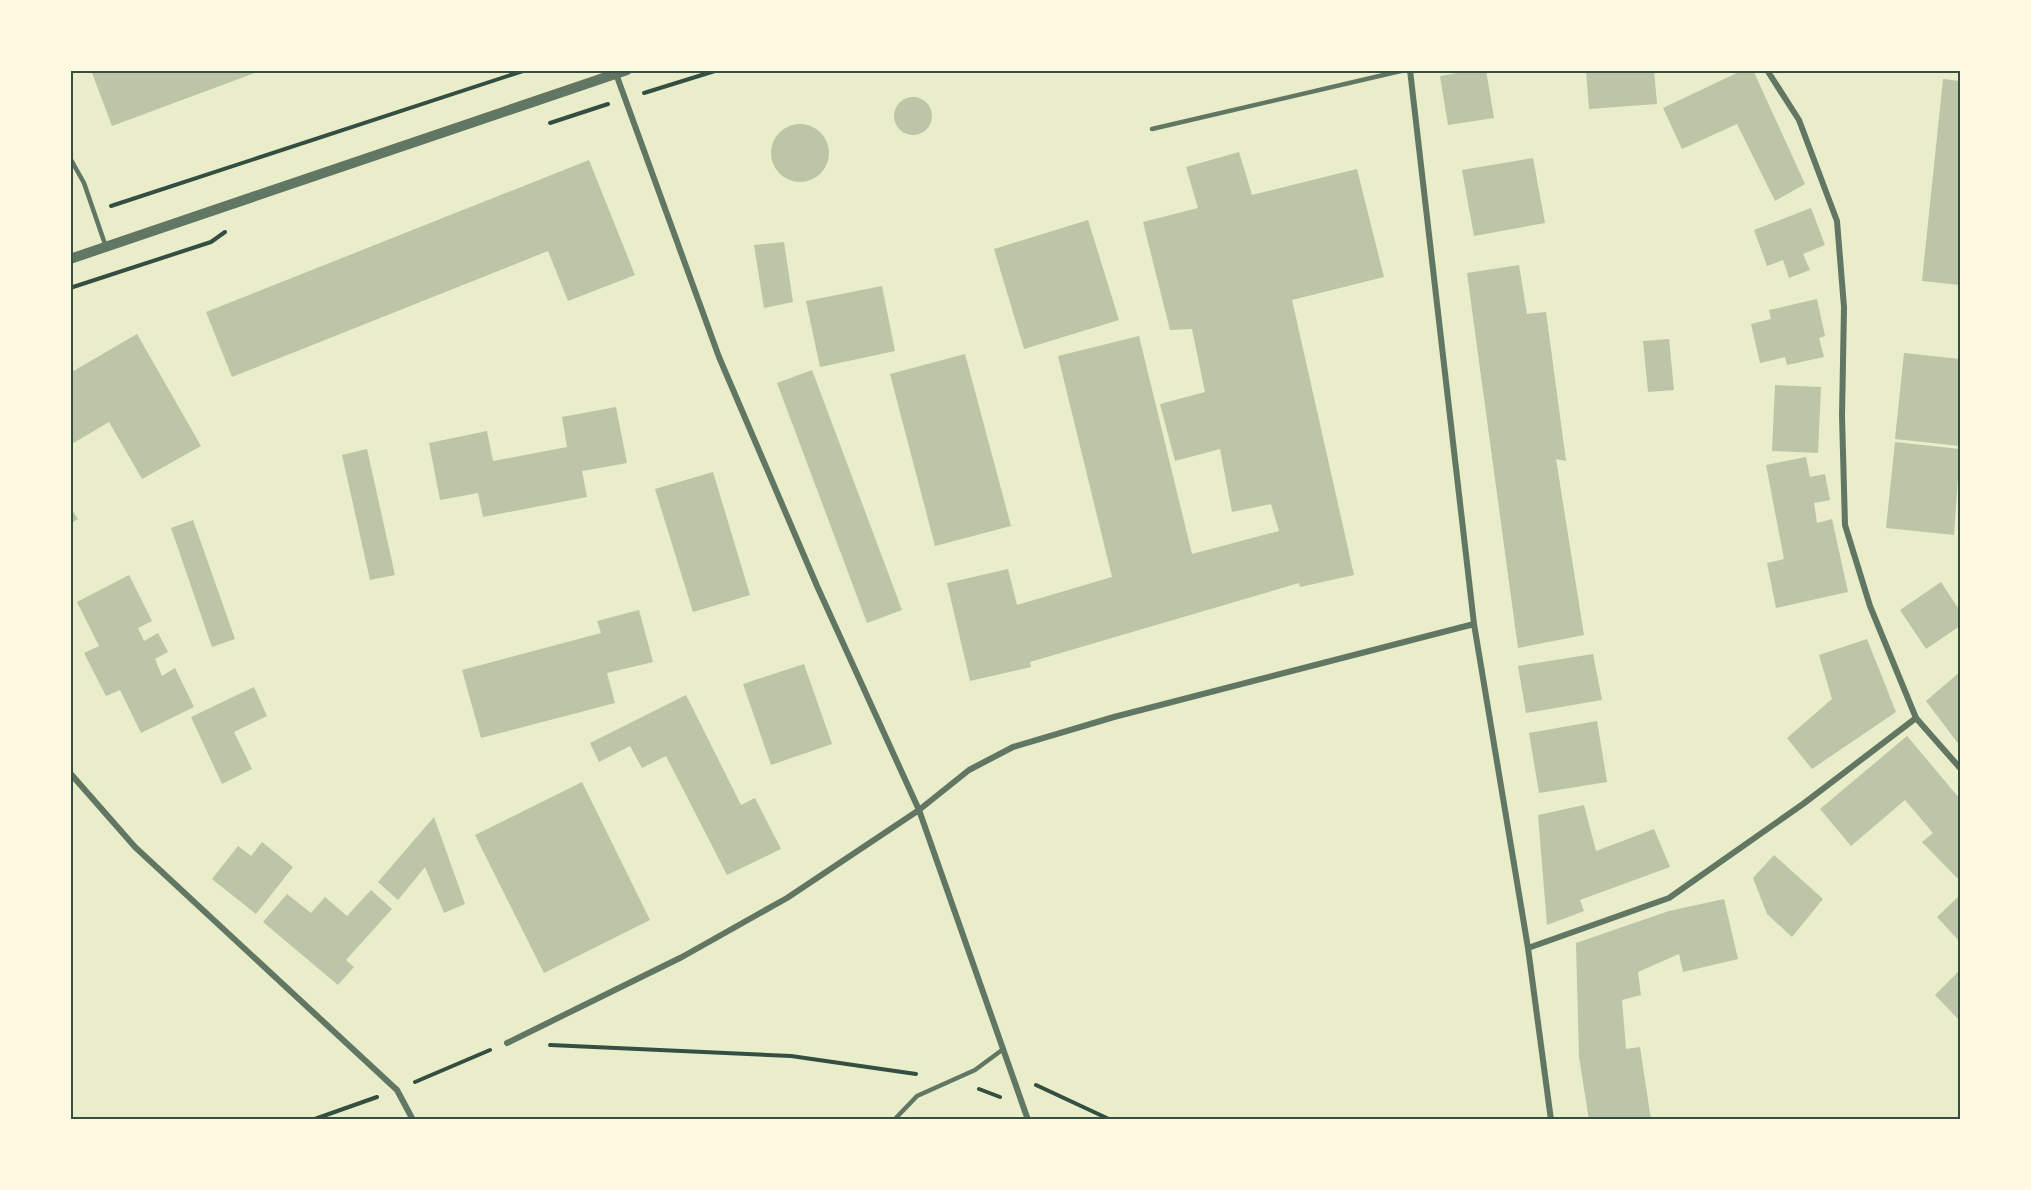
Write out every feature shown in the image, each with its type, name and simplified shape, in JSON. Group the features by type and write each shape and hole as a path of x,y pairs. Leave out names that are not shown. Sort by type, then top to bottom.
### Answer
{"street":[{"path":"70,259 615,72 627,70"},
{"path":"1410,70 1474,624 1528,948 1551,1119"},
{"path":"1767,70 1798,120 1837,221 1844,307 1842,416 1845,525 1869,606 1916,718 1960,768"},
{"path":"615,72 719,357 817,586 919,810 1028,1119"},
{"path":"507,1043 682,957 787,898 919,810 969,770 1013,747 1114,717 1474,624"},
{"path":"1528,948 1669,898 1803,804 1916,718"},
{"path":"70,773 135,847 397,1090 413,1119"}],"lane":[{"path":"1152,129 1405,70"},
{"path":"70,158 84,183 106,247"},
{"path":"894,1119 916,1096 975,1070 1002,1050"}],"path":[{"path":"95,211 526,70"},
{"path":"692,70 694,78"},
{"path":"70,288 211,242"},
{"path":"312,1119 397,1090 507,1043 791,1056 953,1079 1023,1105"},
{"path":"1011,1073 1111,1119"}],"building":[{"path":"91,70 260,70 260,71 112,126"},
{"path":"1486,70 1494,118 1448,125 1440,76"},
{"path":"1586,70 1654,70 1657,104 1589,109"},
{"path":"1743,70 1753,70 1805,184 1775,201 1737,124 1682,149 1663,108"},
{"path":"1943,79 1960,81 1960,285 1922,281"},
{"path":"913,97 926,103 932,116 926,129 913,135 900,129 894,116 900,103"},
{"path":"794,124 806,124 821,132 829,147 829,159 821,174 806,182 794,182 779,174 771,159 771,147 779,132"},
{"path":"1239,152 1252,195 1357,169 1384,277 1292,300 1354,575 1300,587 1299,583 1030,662 1031,667 970,681 947,583 1008,569 1017,605 1112,577 1058,356 1139,336 1192,554 1279,531 1271,504 1232,512 1220,449 1175,461 1160,404 1205,392 1192,329 1170,330 1143,222 1198,208 1186,167"},
{"path":"1533,158 1545,223 1474,236 1462,170"},
{"path":"589,160 635,275 568,301 548,251 232,377 206,312"},
{"path":"1811,208 1825,245 1803,254 1810,270 1789,278 1783,260 1767,266 1754,230"},
{"path":"1088,220 1119,320 1024,349 994,249"},
{"path":"784,242 793,302 764,308 754,245"},
{"path":"1519,265 1527,314 1546,312 1566,461 1556,459 1584,635 1518,648 1467,273"},
{"path":"882,286 895,351 820,367 806,301"},
{"path":"1817,299 1825,336 1819,338 1824,357 1787,365 1785,357 1760,363 1751,324 1771,319 1769,310"},
{"path":"137,334 201,446 142,479 109,422 70,445 70,373"},
{"path":"1669,339 1674,390 1648,392 1643,341"},
{"path":"1904,353 1960,359 1960,446 1895,439"},
{"path":"965,354 1011,526 935,546 890,374"},
{"path":"812,370 902,610 867,623 777,383"},
{"path":"1775,385 1821,387 1818,453 1772,451"},
{"path":"616,407 627,463 582,471 587,497 483,517 478,493 440,500 429,443 487,431 493,461 567,447 562,417"},
{"path":"1895,442 1960,449 1954,535 1886,528"},
{"path":"367,449 395,575 370,580 342,455"},
{"path":"1806,457 1810,477 1825,474 1830,500 1814,503 1817,523 1832,519 1848,592 1776,608 1767,563 1784,559 1766,465"},
{"path":"713,472 750,595 693,612 655,489"},
{"path":"70,507 78,519 70,524"},
{"path":"193,520 235,639 212,647 171,528"},
{"path":"129,575 152,621 138,628 144,641 158,633 168,652 155,659 162,676 175,668 194,707 141,733 120,690 106,696 84,653 99,646 77,602"},
{"path":"1941,582 1960,611 1960,626 1926,649 1900,610"},
{"path":"639,610 653,662 607,673 615,703 481,738 462,670 601,633 597,621"},
{"path":"1867,639 1896,712 1812,769 1787,738 1832,699 1819,655"},
{"path":"1593,654 1602,700 1526,713 1518,666"},
{"path":"804,664 832,744 771,765 743,684"},
{"path":"1960,672 1960,746 1926,701"},
{"path":"254,687 267,716 234,732 252,769 222,784 191,717"},
{"path":"686,695 741,805 755,798 781,849 727,875 666,756 642,768 630,746 599,762 590,743"},
{"path":"1597,721 1607,782 1539,793 1529,733"},
{"path":"1907,736 1960,799 1960,881 1922,842 1933,833 1905,800 1851,846 1820,809"},
{"path":"582,782 650,920 544,973 475,835"},
{"path":"1584,805 1596,851 1654,829 1670,867 1580,900 1584,911 1547,925 1538,815"},
{"path":"434,817 465,904 444,913 425,867 398,900 378,882"},
{"path":"262,842 293,867 256,914 212,879 238,846 251,856"},
{"path":"1774,855 1823,899 1792,937 1767,914 1753,878"},
{"path":"371,890 392,909 346,960 354,967 338,985 263,922 287,894 311,913 325,897 347,916"},
{"path":"1960,895 1960,942 1937,917"},
{"path":"1724,899 1738,959 1683,972 1679,954 1638,972 1641,995 1622,1000 1626,1049 1640,1047 1651,1120 1589,1120 1579,1057 1576,943 1669,911"},
{"path":"1960,970 1960,1021 1935,995"}]}
